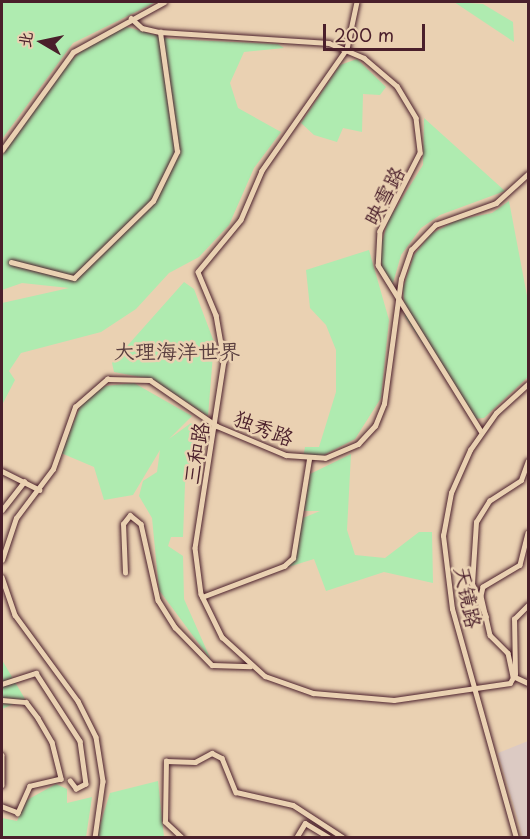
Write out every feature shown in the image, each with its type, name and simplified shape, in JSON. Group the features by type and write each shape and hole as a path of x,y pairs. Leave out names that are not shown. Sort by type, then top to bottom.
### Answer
{"main road":[{"path":"2,150 62,63 99,34 164,2"}],"street":[{"path":"131,18 142,28 160,32 312,41 347,49 357,2"},
{"path":"11,262 74,278 153,201 177,152 160,32"},
{"name":"映雪路","path":"347,49 398,86 419,129 417,166 377,241 380,271 398,304 481,431"},
{"name":"三和路","path":"347,49 262,171 241,220 200,266 223,345 217,426 195,548 202,597 222,637 250,666 288,687 326,695 394,700 503,686 514,677"},
{"name":"独秀路","path":"2,560 13,525 40,490 78,403 107,379 150,380 217,426 279,453 309,459 346,451 377,423 387,392 405,264 423,235 444,220 501,200 528,174"},
{"name":"天镜路","path":"516,837 449,595 443,536 454,484 481,431 528,384"},
{"path":"202,597 284,566 293,558 309,459"},
{"path":"488,622 472,584 476,522 489,501 521,480 528,461"},
{"path":"2,471 40,490"},
{"path":"2,510 24,482"},
{"path":"124,573 123,524 130,515 141,524 152,579 175,627 212,666 250,666"},
{"path":"514,677 509,657 490,635 482,589 520,565 528,533"},
{"path":"2,577 12,610 78,701 96,737 103,781 95,837"},
{"path":"514,677 514,619 528,605"},
{"path":"2,684 36,673 80,741 86,784 76,789 70,780"},
{"path":"514,677 528,683"},
{"path":"2,700 26,702 38,718 52,742 61,779 30,786 18,813 2,807"},
{"path":"182,837 165,822 165,761 195,762 217,753 236,792 293,805 344,837"},
{"path":"2,755 2,785"},
{"path":"296,837 305,823 330,837"}],"shaded area":[{"path":"528,741 528,837 523,837 498,753"}],"green space":[{"path":"2,2 156,2 73,43 2,139"},
{"path":"454,2 483,4 513,22 514,42"},
{"path":"123,26 170,39 278,44 284,48 244,52 230,83 238,108 281,132 254,168 229,225 199,257 169,273 136,309 101,332 21,353 9,371 15,380 2,405 2,303 69,288 22,283 2,290 2,156 55,76 80,52"},
{"path":"357,59 386,87 380,95 363,94 362,132 343,128 337,142 314,135 301,123 340,65"},
{"path":"424,118 505,191 440,215 421,228 401,255 391,290 383,278 380,249 388,221 423,165"},
{"path":"509,201 528,301 528,377 484,418 474,419 405,317 403,288 414,255 431,234 457,220 492,213"},
{"path":"369,250 389,320 381,398 355,439 322,456 303,458 305,447 319,447 336,392 336,350 326,325 310,308 306,270"},
{"name":"大理海洋世界","path":"184,282 194,289 214,342 208,416 151,379 114,372 112,363"},
{"path":"134,383 192,416 169,439 191,423 197,429 185,484 183,537 171,537 168,546 183,556 184,599 211,660 159,590 152,518 139,496 143,481 157,472 160,450 133,495 104,500 94,467 61,453 82,402 105,386"},
{"path":"351,454 347,530 355,555 385,558 419,532 432,532 433,583 384,572 326,591 314,559 288,567 303,518 320,511 304,511 310,474"},
{"path":"2,660 25,699 2,709"},
{"path":"158,781 164,837 96,838 110,793"},
{"path":"56,784 67,789 67,803 92,797 86,837 2,837 2,818 17,821 27,800"}]}
